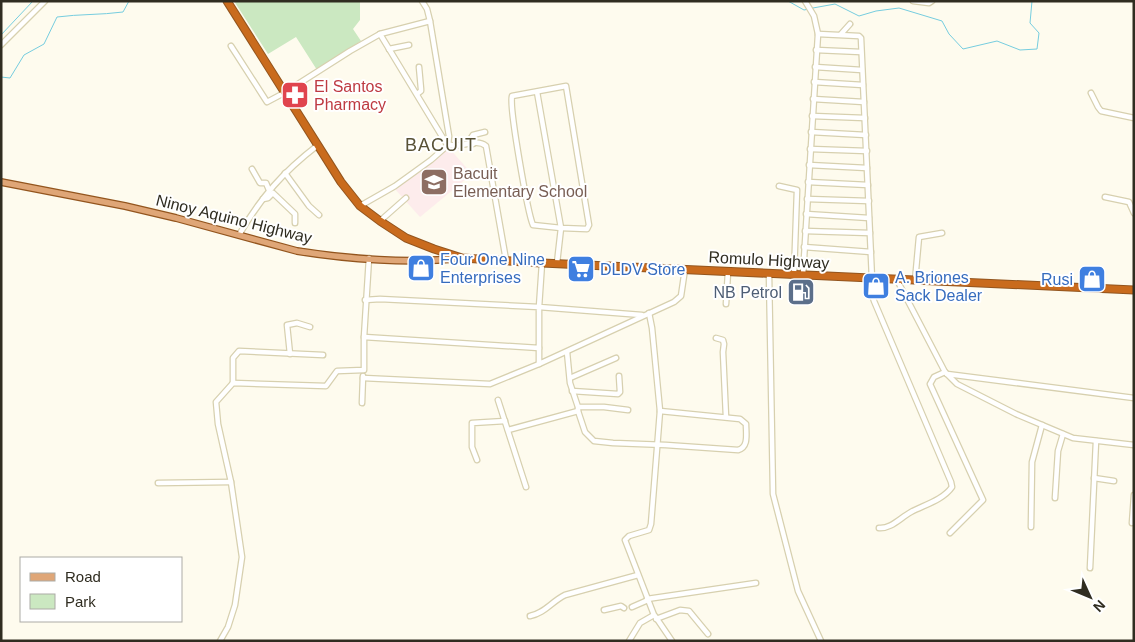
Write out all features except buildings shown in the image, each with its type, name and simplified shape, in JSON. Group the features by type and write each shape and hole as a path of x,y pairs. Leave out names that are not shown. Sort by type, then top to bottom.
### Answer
{"highway":[{"name":"Romulo Highway","path":"227,1 341,182 360,206 406,238 462,258 870,279 1134,290"}],"main road":[{"name":"Ninoy Aquino Highway","path":"1,182 125,206 297,251 422,261 462,258"}],"street":[{"path":"1,45 45,1"},
{"path":"360,206 395,186 431,160 448,144 448,129 430,21 427,9 422,1"},
{"path":"914,1 929,3 932,1"},
{"path":"803,275 818,34 814,16 807,4"},
{"path":"231,46 266,102 380,34 430,21"},
{"path":"840,34 850,24"},
{"path":"380,34 448,144 451,146 481,143 486,146 506,260"},
{"path":"818,34 840,34 860,37 869,201 870,279 874,301 952,487 934,501 909,513 891,525 879,528"},
{"path":"389,48 409,45"},
{"path":"816,50 861,52"},
{"path":"815,66 862,70"},
{"path":"416,94 421,89 419,67"},
{"path":"814,82 863,85"},
{"path":"566,86 589,226 587,228 561,228 535,226 532,223 511,101 512,96 566,86"},
{"path":"537,92 561,228 557,263"},
{"path":"1091,93 1101,111 1134,118"},
{"path":"813,99 864,102"},
{"path":"812,116 865,118"},
{"path":"473,144 471,138 473,134 485,132"},
{"path":"811,132 866,135"},
{"path":"239,235 269,190 285,173 318,146"},
{"path":"810,149 866,151"},
{"path":"809,165 867,168"},
{"path":"252,169 260,183 266,183 269,190"},
{"path":"285,173 308,206 319,215"},
{"path":"808,182 868,185"},
{"path":"780,186 798,190 794,275"},
{"path":"263,199 268,198 273,193 295,214 295,223"},
{"path":"1105,196 1129,202 1134,213"},
{"path":"380,221 406,198"},
{"path":"807,199 869,201"},
{"path":"806,214 869,218"},
{"path":"805,231 870,233"},
{"path":"915,281 919,237 942,233"},
{"path":"804,248 871,252"},
{"path":"362,404 365,300 369,258"},
{"path":"539,364 539,307 542,263"},
{"path":"363,378 490,384 567,352 674,302 681,296 685,269"},
{"path":"726,304 728,272"},
{"path":"770,274 773,494 798,591 822,641"},
{"path":"897,280 945,373 957,384 1073,438 1134,445"},
{"path":"365,300 389,299 539,307 643,315"},
{"path":"649,313 660,411 650,528 647,532 629,536 625,540 655,617 672,641"},
{"path":"290,354 287,325 297,323 310,327"},
{"path":"364,337 538,348"},
{"path":"716,338 724,342 726,417"},
{"path":"220,641 228,627 235,605 242,557 231,482 222,448 216,402 233,383 234,358 239,351 323,355"},
{"path":"567,352 572,391 586,432 594,441 613,444 741,450 746,442 746,424 740,419 660,411"},
{"path":"570,378 616,358"},
{"path":"233,383 321,386 327,385 333,374 337,371 364,370"},
{"path":"950,533 983,500 930,384 934,377 945,373 1134,398"},
{"path":"572,391 618,394 620,392 619,376"},
{"path":"498,400 526,487"},
{"path":"508,430 578,409 604,407 628,410"},
{"path":"477,460 472,447 472,423 505,421"},
{"path":"1031,527 1032,462 1042,425"},
{"path":"1055,498 1058,451 1063,434"},
{"path":"1090,568 1096,441"},
{"path":"1094,478 1114,481"},
{"path":"158,483 231,482"},
{"path":"1132,523 1134,495"},
{"path":"530,616 540,614 558,598 565,595 638,575"},
{"path":"632,607 648,599 756,583"},
{"path":"604,610 621,606 624,608"},
{"path":"629,641 640,623 680,610 689,611 708,634"}],"shaded area":[{"name":"Bacuit Elementary School","path":"448,147 472,174 420,217 395,189"}],"green space":[{"path":"234,1 360,1 360,20 353,29 361,41 317,70 296,37 268,54"}],"waterway":[{"path":"1,35 33,1"},
{"path":"1,77 10,78 24,55 44,44 57,17 123,12 129,1"},
{"path":"788,1 804,10 809,9"},
{"path":"813,8 835,4 859,16 876,11 899,8 942,21 949,34 963,49 997,41 1020,50 1037,49 1039,33 1030,23 1032,1"}],"place":[{"name":"El Santos Pharmacy","path":"295,95"},
{"name":"Bacuit Elementary School","path":"434,182"},
{"name":"Four One Nine Enterprises","path":"421,268"},
{"name":"DLDV Store","path":"581,269"},
{"name":"Rusi","path":"1092,279"},
{"name":"A. Briones Sack Dealer","path":"876,286"},
{"name":"NB Petrol","path":"801,292"}],"district":[{"name":"BACUIT","path":"441,145"}]}
